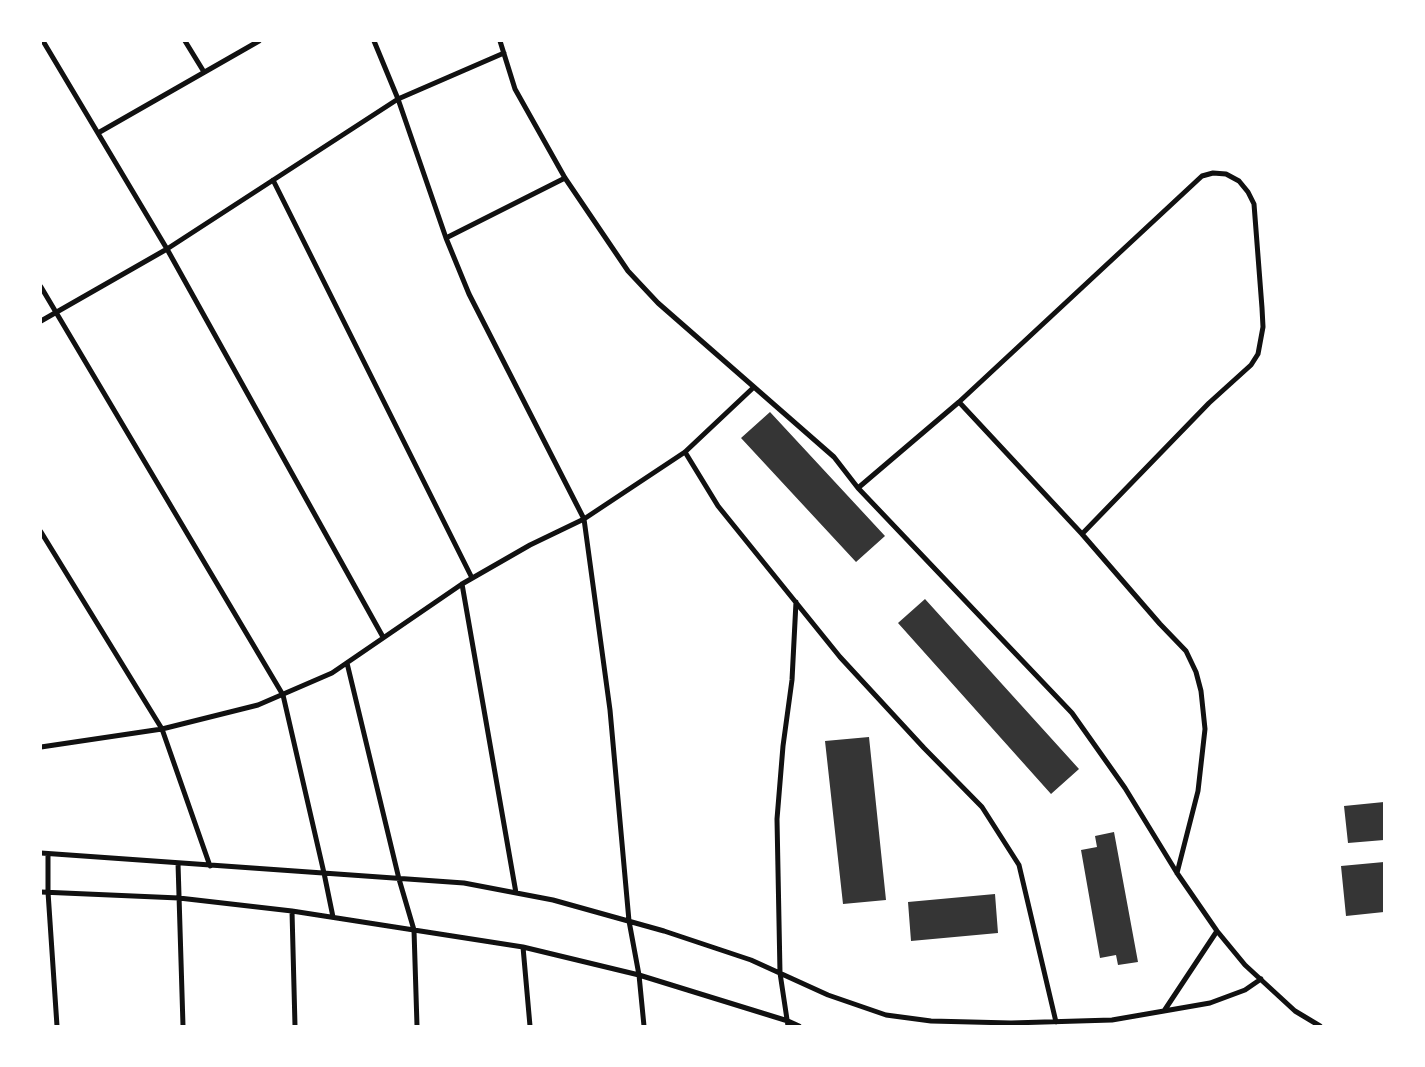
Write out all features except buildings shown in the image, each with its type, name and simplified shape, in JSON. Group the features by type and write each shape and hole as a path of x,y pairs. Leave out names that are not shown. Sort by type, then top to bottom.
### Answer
{"street":[{"path":"43,41 167,249 383,637"},
{"path":"185,41 204,72"},
{"path":"98,133 259,41"},
{"path":"374,41 398,99 446,238 469,294 584,519 610,710 629,921 639,975 644,1026"},
{"path":"500,41 516,89 565,178 628,271 658,303 834,457 858,488 1072,713 1125,788 1177,873 1217,931 1245,965 1295,1011 1320,1026"},
{"path":"41,321 167,249 398,99 504,53"},
{"path":"858,488 959,402 1202,176 1213,173 1226,174 1239,181 1248,192 1254,204 1262,308 1262,333 1258,354 1251,364 1209,403 1082,534"},
{"path":"446,238 565,178"},
{"path":"273,180 472,578"},
{"path":"41,287 283,695 333,917"},
{"path":"41,747 162,729 258,706 332,673 462,584 530,545 584,519 685,452 754,387"},
{"path":"959,402 1082,534 1186,651 1196,672 1202,691 1205,729 1198,791 1177,873"},
{"path":"685,452 718,506 840,657 924,748 982,807 1018,865 1056,1022"},
{"path":"41,532 162,729 210,866"},
{"path":"462,584 516,893"},
{"path":"788,1023 780,973 777,819 783,746 792,680 796,602"},
{"path":"347,663 399,879 414,930 417,1026"},
{"path":"41,853 464,883 553,900 664,931 751,960 828,995 886,1015 931,1021 1056,1022 1112,1020 1210,1003 1245,990 1261,979"},
{"path":"48,854 48,892 57,1026"},
{"path":"178,863 184,1026"},
{"path":"41,892 179,898 292,911 523,947 639,975 799,1026"},
{"path":"292,911 295,1026"},
{"path":"1164,1011 1217,931"},
{"path":"523,947 530,1026"}]}
